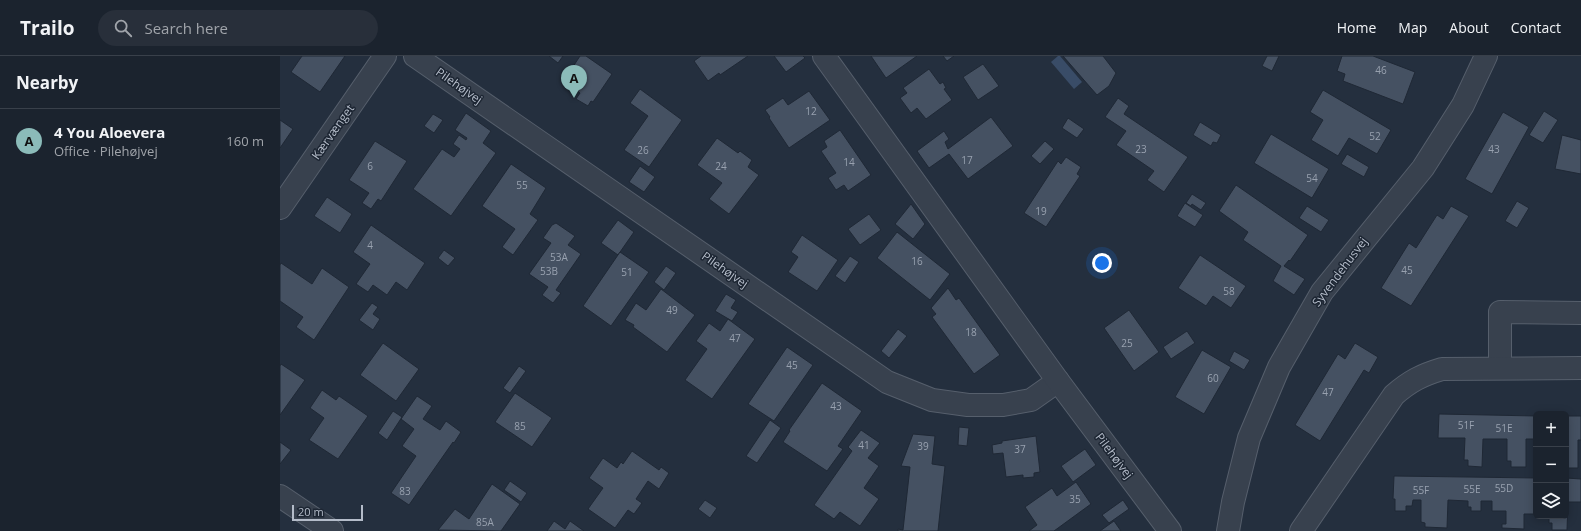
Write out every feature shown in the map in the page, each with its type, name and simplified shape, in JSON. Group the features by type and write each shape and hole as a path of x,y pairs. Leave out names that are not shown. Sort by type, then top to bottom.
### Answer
{"street":[{"name":"Kærvænget","path":"280,208 385,56"},
{"name":"Pilehøjvej","path":"414,56 887,382 932,400 968,405 1002,405 1031,400 1058,381"},
{"name":"Pilehøjvej","path":"824,56 1058,381 1170,531"},
{"name":"Syvendehusvej","path":"1228,531 1233,502 1249,438 1279,367 1322,292 1423,168 1463,105 1478,58"},
{"path":"1500,368 1500,312 1581,313"},
{"path":"1301,531 1394,395 1408,383 1424,374 1442,369 1581,368"},
{"path":"280,496 332,531"}],"water":[{"path":"1060,56 1082,82 1074,89 1051,62"}],"building":[{"path":"302,56 345,56 320,92 291,72"},
{"path":"549,56 563,56 558,63"},
{"path":"580,56 586,56 612,74 593,102 591,101 588,106 576,99 580,93 563,82"},
{"path":"701,56 748,56 720,75 719,73 708,81 694,61"},
{"path":"774,56 803,56 805,58 786,72"},
{"path":"871,56 917,56 886,78"},
{"path":"943,56 954,56 947,61"},
{"path":"1063,56 1103,56 1116,73 1109,86 1097,95"},
{"path":"1267,56 1279,56 1272,71 1262,66"},
{"path":"1342,56 1373,56 1415,72 1403,104 1343,81 1345,74 1337,71"},
{"path":"983,64 999,86 978,100 963,77"},
{"path":"929,69 940,84 943,82 946,88 944,89 952,100 926,119 917,108 911,113 900,98 907,93 903,88"},
{"path":"640,89 682,120 649,167 624,150 648,116 630,103"},
{"path":"1323,90 1391,130 1377,154 1349,138 1338,156 1311,140 1323,120 1310,112"},
{"path":"809,91 830,120 789,148 765,110 783,98 788,105"},
{"path":"1118,98 1129,106 1124,114 1188,157 1164,192 1147,180 1154,171 1116,145 1126,131 1105,117"},
{"path":"1544,111 1558,120 1543,143 1529,135"},
{"path":"1503,112 1529,127 1492,194 1465,179"},
{"path":"466,113 491,131 483,143 496,153 451,216 413,189 442,149 454,157 460,149 453,144 459,135 466,140 467,138 455,130"},
{"path":"433,114 443,120 434,133 424,126"},
{"path":"991,117 1013,146 968,179 949,154 929,168 917,151 944,131 949,139 945,142 948,149"},
{"path":"1068,118 1084,129 1077,138 1062,128"},
{"path":"280,120 293,129 280,148"},
{"path":"1200,122 1221,135 1217,143 1213,142 1211,146 1193,135"},
{"path":"840,130 871,175 848,191 844,185 836,190 828,178 836,173 821,151 827,147 824,141"},
{"path":"1271,134 1329,169 1312,198 1254,163"},
{"path":"1562,135 1581,140 1581,174 1555,169"},
{"path":"717,138 738,153 740,151 752,160 748,167 759,175 729,214 709,199 722,183 697,165"},
{"path":"375,141 407,161 381,201 378,199 371,209 362,203 369,193 349,180"},
{"path":"1045,141 1054,149 1040,164 1031,156"},
{"path":"1347,154 1369,167 1364,177 1341,164"},
{"path":"1066,157 1081,167 1077,174 1080,176 1046,227 1024,213 1058,161 1061,164"},
{"path":"511,164 546,188 530,214 538,220 513,255 502,247 515,229 482,206"},
{"path":"640,166 655,177 644,192 629,182"},
{"path":"1236,185 1308,235 1290,261 1289,260 1284,266 1305,279 1294,295 1273,281 1281,266 1243,240 1248,232 1219,211"},
{"path":"1192,194 1206,203 1201,210 1192,204 1191,206 1186,203"},
{"path":"327,197 352,214 340,233 314,216"},
{"path":"1517,201 1529,208 1517,228 1505,221"},
{"path":"1185,203 1203,215 1195,227 1177,216"},
{"path":"911,204 925,224 913,239 895,224"},
{"path":"1307,206 1329,220 1321,232 1299,218"},
{"path":"1451,206 1469,216 1411,306 1381,288 1409,243 1416,248 1437,215 1443,219"},
{"path":"869,214 881,230 860,245 848,229"},
{"path":"618,220 634,232 618,255 601,243"},
{"path":"556,223 575,236 568,245 581,254 556,290 561,293 553,303 542,295 548,287 529,274 551,243 543,238 552,225"},
{"path":"371,225 425,263 407,290 396,282 387,295 373,285 368,292 356,284 370,264 353,252"},
{"path":"897,232 950,274 930,300 877,258"},
{"path":"802,235 838,260 817,291 788,272 798,257 791,252"},
{"path":"444,250 455,258 448,266 438,258"},
{"path":"620,252 649,272 611,326 583,306"},
{"path":"1200,255 1246,286 1231,308 1213,296 1206,306 1178,288"},
{"path":"850,256 859,262 845,283 835,276"},
{"path":"281,263 312,284 322,268 349,287 314,340 296,327 303,317 280,301"},
{"path":"666,266 676,273 664,290 654,282"},
{"path":"948,288 956,300 959,298 1000,355 974,374 932,317 936,314 931,308"},
{"path":"661,289 695,315 667,352 633,327 634,325 625,320 636,303 646,310"},
{"path":"726,294 736,300 731,308 738,312 732,321 715,311"},
{"path":"372,303 378,307 373,314 380,319 373,330 359,320"},
{"path":"1129,310 1159,352 1134,371 1104,328"},
{"path":"728,319 755,339 712,399 685,380 707,349 696,341 709,323 720,331"},
{"path":"898,329 907,336 889,358 881,351"},
{"path":"1187,331 1195,343 1171,359 1163,347"},
{"path":"383,343 419,369 396,401 360,375"},
{"path":"1355,343 1378,357 1369,373 1364,370 1320,441 1295,425 1338,354 1345,359"},
{"path":"787,347 813,365 774,421 748,404"},
{"path":"1202,350 1231,367 1204,414 1175,397"},
{"path":"1234,351 1250,360 1244,370 1229,361"},
{"path":"281,364 305,380 280,415 280,366"},
{"path":"519,366 526,371 510,393 503,388"},
{"path":"822,383 862,411 838,446 843,449 827,471 783,442 790,431 789,430"},
{"path":"322,390 336,400 339,396 368,416 338,459 309,440 324,418 310,408"},
{"path":"515,393 552,418 532,447 495,422"},
{"path":"417,396 432,406 423,419 440,430 446,421 461,432 409,505 391,493 416,456 402,446 414,429 401,419"},
{"path":"393,411 402,417 387,440 378,433"},
{"path":"1439,414 1533,416 1533,439 1526,439 1526,467 1511,467 1511,461 1507,461 1507,439 1483,439 1482,467 1468,466 1468,460 1464,460 1465,438 1438,438"},
{"path":"1569,416 1581,416 1581,440 1578,440 1578,468 1569,468"},
{"path":"770,420 781,428 757,463 746,456"},
{"path":"959,427 969,428 967,446 958,445"},
{"path":"861,430 880,443 868,458 879,466 864,488 879,499 860,526 840,512 834,519 814,505 852,451 848,447"},
{"path":"913,434 935,436 932,464 945,466 938,531 898,531 898,529 903,530 910,467 901,466"},
{"path":"1036,436 1040,472 1034,473 1034,477 1023,478 1023,475 1006,477 1003,453 993,454 992,445 1002,443 1002,441"},
{"path":"280,442 291,450 280,464"},
{"path":"1085,449 1096,465 1073,482 1061,466"},
{"path":"632,451 659,470 661,467 669,473 659,489 648,481 636,499 642,503 634,514 628,510 615,528 588,509 603,488 589,478 603,458 617,468 621,462 623,464"},
{"path":"1394,476 1533,478 1533,514 1524,514 1524,529 1502,528 1502,524 1506,524 1506,511 1492,511 1492,501 1481,501 1481,511 1471,511 1471,507 1468,507 1468,501 1448,500 1447,528 1425,527 1425,523 1421,522 1421,500 1413,500 1412,506 1406,506 1406,511 1395,511 1395,499 1393,499"},
{"path":"1569,478 1581,479 1581,502 1569,502"},
{"path":"510,481 527,493 521,502 504,490"},
{"path":"1076,482 1091,504 1054,531 1029,531 1037,525 1025,507 1052,488 1057,496"},
{"path":"492,484 520,504 501,531 438,530 455,509 469,519"},
{"path":"705,500 717,508 710,518 698,509"},
{"path":"1123,500 1129,509 1109,523 1102,515"},
{"path":"1549,519 1567,519 1567,530 1552,530 1552,523 1549,523"},
{"path":"554,521 565,529 570,521 584,531 547,531"},
{"path":"1114,521 1121,531 1100,531"}],"place":[{"name":"4 You Aloevera","path":"574,98"}]}
